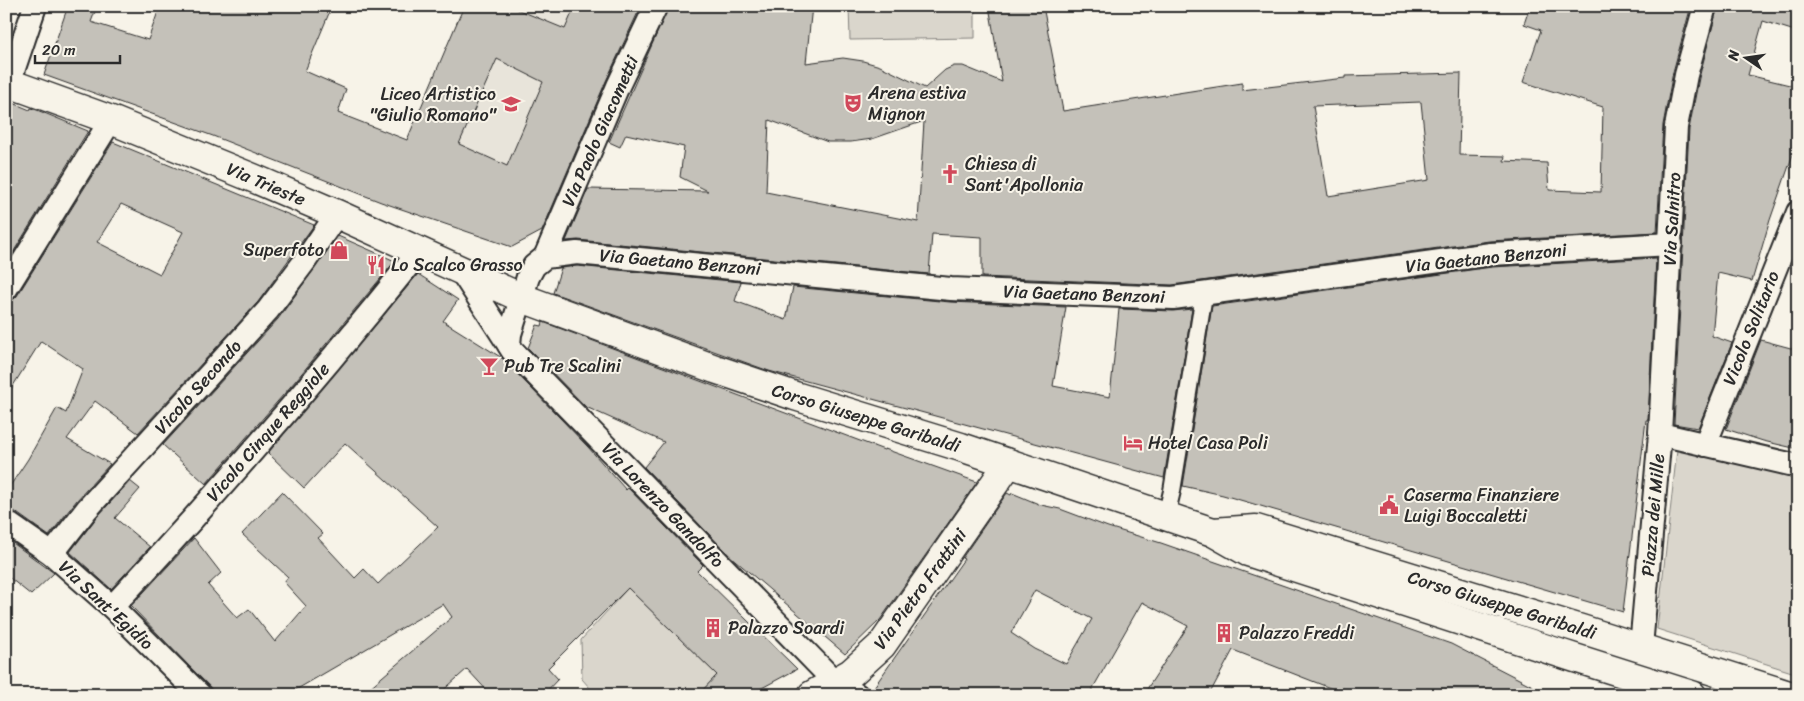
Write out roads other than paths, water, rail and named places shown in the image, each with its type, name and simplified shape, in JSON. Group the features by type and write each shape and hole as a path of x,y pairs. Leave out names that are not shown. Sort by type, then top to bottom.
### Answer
{"main road":[{"name":"Via Trieste","path":"7,85 110,120 337,214 522,298"},
{"name":"Corso Giuseppe Garibaldi","path":"522,298 794,396 1009,463 1213,532 1248,552 1688,694"},
{"name":"Via Pietro Frattini","path":"835,690 882,646 1009,463"},
{"name":"Corso Giuseppe Garibaldi","path":"1213,532 1256,529 1641,647 1789,695"}],"street":[{"path":"7,85 35,6"},
{"name":"Via Paolo Giacometti","path":"546,257 618,86 656,6"},
{"name":"Via Salnitro","path":"1660,434 1676,127 1686,76 1705,6"},
{"path":"6,289 110,120"},
{"name":"Vicolo Solitario","path":"1705,445 1798,212"},
{"name":"Vicolo Secondo","path":"52,554 87,509 268,310 286,288 337,214"},
{"name":"Via Gaetano Benzoni","path":"546,257 577,253 951,289 1172,298 1491,254 1670,244"},
{"name":"Vicolo Cinque Reggiole","path":"112,607 173,542 350,338 419,252"},
{"path":"510,345 510,334 528,277 534,266 546,257"},
{"name":"Via Lorenzo Gandolfo","path":"461,271 519,357 835,690"},
{"path":"1166,516 1172,491 1204,295"},
{"name":"Piazza dei Mille","path":"1641,647 1660,434 1798,466"},
{"name":"Via Sant'Egidio","path":"6,522 52,554 112,607 200,695"},
{"path":"1676,659 1688,694"}],"place":[{"name":"Arena estiva Mignon","path":"853,103"},
{"name":"Liceo Artistico \"Giulio Romano\"","path":"511,104"},
{"name":"Chiesa di Sant'Apollonia","path":"950,174"},
{"name":"Superfoto","path":"339,250"},
{"name":"Lo Scalco Grasso","path":"376,265"},
{"name":"Pub Tre Scalini","path":"489,366"},
{"name":"Hotel Casa Poli","path":"1133,443"},
{"name":"Caserma Finanziere Luigi Boccaletti","path":"1389,505"},
{"name":"Palazzo Soardi","path":"713,628"},
{"name":"Palazzo Freddi","path":"1224,633"}]}
